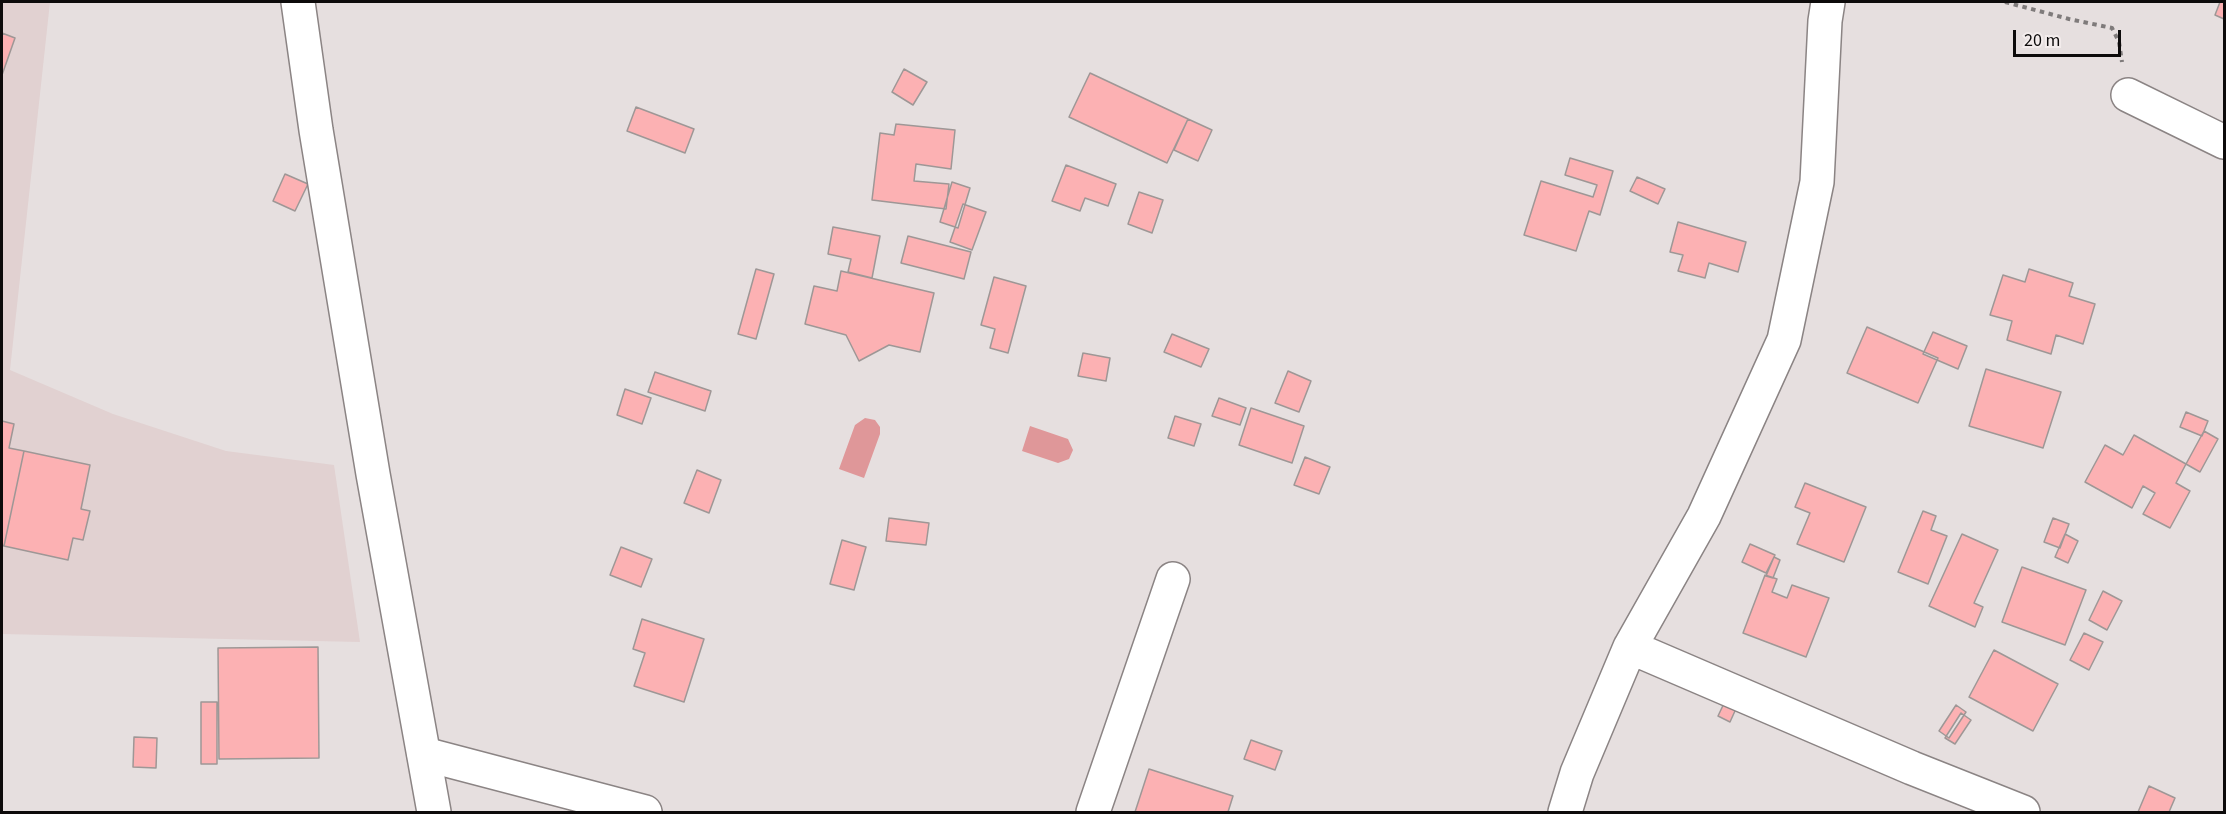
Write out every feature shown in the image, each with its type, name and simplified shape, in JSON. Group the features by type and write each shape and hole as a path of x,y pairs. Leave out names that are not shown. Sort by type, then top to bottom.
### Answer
{"street":[{"path":"298,2 316,130 373,474 434,813"},
{"path":"1564,813 1577,773 1630,647 1704,516 1784,340 1817,182 1827,2"},
{"path":"2128,95 2224,142"},
{"path":"1094,813 1173,579"},
{"path":"1630,647 2023,813"},
{"path":"424,754 645,813"}],"path":[{"path":"2005,2 2112,28 2119,42 2128,95"}],"shaded area":[{"path":"2,2 50,2 10,370 113,414 226,451 334,465 360,642 2,634"},
{"path":"865,418 875,420 880,427 880,434 864,478 839,469 855,425"},
{"path":"1030,426 1068,439 1073,450 1069,459 1058,463 1022,451"}],"building":[{"path":"2220,2 2224,2 2224,19 2215,15"},
{"path":"2,33 15,38 2,75"},
{"path":"904,69 927,82 913,105 892,92"},
{"path":"1090,73 1188,119 1167,163 1069,117"},
{"path":"636,107 694,129 685,153 627,131"},
{"path":"1188,119 1212,130 1198,161 1174,150"},
{"path":"896,124 955,130 951,169 916,164 914,181 949,184 946,209 872,200 880,133 894,135"},
{"path":"1570,158 1613,171 1600,215 1589,211 1576,251 1524,235 1541,181 1593,197 1597,185 1565,175"},
{"path":"1066,165 1116,184 1108,206 1085,198 1080,211 1052,201"},
{"path":"285,174 308,184 295,211 273,201"},
{"path":"1637,177 1665,189 1658,204 1630,191"},
{"path":"952,182 970,188 958,228 940,222"},
{"path":"1139,192 1163,200 1152,233 1128,224"},
{"path":"963,204 986,212 972,250 950,242"},
{"path":"1678,222 1746,242 1738,272 1709,263 1705,278 1678,271 1683,255 1670,252"},
{"path":"833,227 880,236 872,278 848,272 851,259 828,254"},
{"path":"908,236 971,252 964,279 901,263"},
{"path":"756,269 774,274 756,339 738,334"},
{"path":"2029,269 2073,283 2069,296 2095,304 2083,344 2056,335 2051,354 2007,340 2012,321 1990,315 2003,275 2025,282"},
{"path":"841,271 934,293 920,352 889,345 859,361 846,335 805,324 814,286 837,291"},
{"path":"994,277 1026,286 1008,353 990,348 995,329 981,325"},
{"path":"1867,327 1938,358 1918,403 1847,373"},
{"path":"1933,332 1967,346 1958,369 1923,354"},
{"path":"1172,334 1209,349 1201,367 1164,352"},
{"path":"1083,353 1110,358 1106,381 1078,376"},
{"path":"1986,369 2061,392 2043,448 1969,426"},
{"path":"1288,371 1311,381 1299,412 1275,403"},
{"path":"655,372 711,391 705,411 648,392"},
{"path":"625,389 651,398 642,424 617,415"},
{"path":"1219,398 1246,408 1240,425 1212,416"},
{"path":"1251,408 1304,426 1292,463 1239,445"},
{"path":"2186,412 2208,421 2202,436 2180,427"},
{"path":"1175,416 1201,424 1194,446 1168,438"},
{"path":"2,421 14,424 9,448 24,451 4,546 2,545"},
{"path":"2204,431 2218,439 2200,472 2186,464"},
{"path":"2134,435 2186,464 2176,483 2190,491 2170,528 2143,514 2155,493 2143,486 2132,508 2085,482 2105,445 2123,455"},
{"path":"24,451 90,465 81,509 90,511 83,540 73,538 68,560 4,546"},
{"path":"1305,457 1330,467 1319,494 1294,485"},
{"path":"697,470 721,480 709,513 684,503"},
{"path":"1805,483 1866,507 1844,562 1797,544 1810,513 1795,507"},
{"path":"1923,511 1936,516 1931,530 1947,536 1928,584 1898,572"},
{"path":"889,518 929,523 926,545 886,541"},
{"path":"2053,518 2069,524 2060,548 2044,542"},
{"path":"1962,534 1998,550 1974,603 1983,607 1975,627 1929,606"},
{"path":"2065,534 2078,541 2068,563 2055,557"},
{"path":"842,540 866,547 854,590 830,584"},
{"path":"1750,544 1775,555 1766,573 1742,562"},
{"path":"621,547 652,559 641,587 610,575"},
{"path":"1774,557 1780,560 1773,578 1766,576"},
{"path":"2022,567 2086,590 2065,645 2002,622"},
{"path":"1765,575 1777,579 1772,592 1787,598 1792,585 1829,598 1806,657 1743,633"},
{"path":"2103,591 2122,601 2107,630 2089,620"},
{"path":"642,619 704,639 684,702 634,686 645,653 633,649"},
{"path":"2084,633 2103,642 2089,670 2070,660"},
{"path":"318,647 319,758 219,759 218,648"},
{"path":"1994,650 2058,684 2033,731 1969,697"},
{"path":"1727,697 1739,702 1730,722 1718,716"},
{"path":"201,702 217,702 217,764 201,764"},
{"path":"1956,705 1966,712 1949,738 1939,731"},
{"path":"1961,713 1971,720 1955,744 1945,738"},
{"path":"134,737 157,738 156,768 133,767"},
{"path":"1251,740 1282,751 1275,770 1244,759"},
{"path":"1149,769 1233,796 1228,812 1135,812"},
{"path":"2149,786 2175,798 2169,812 2138,812"}]}
